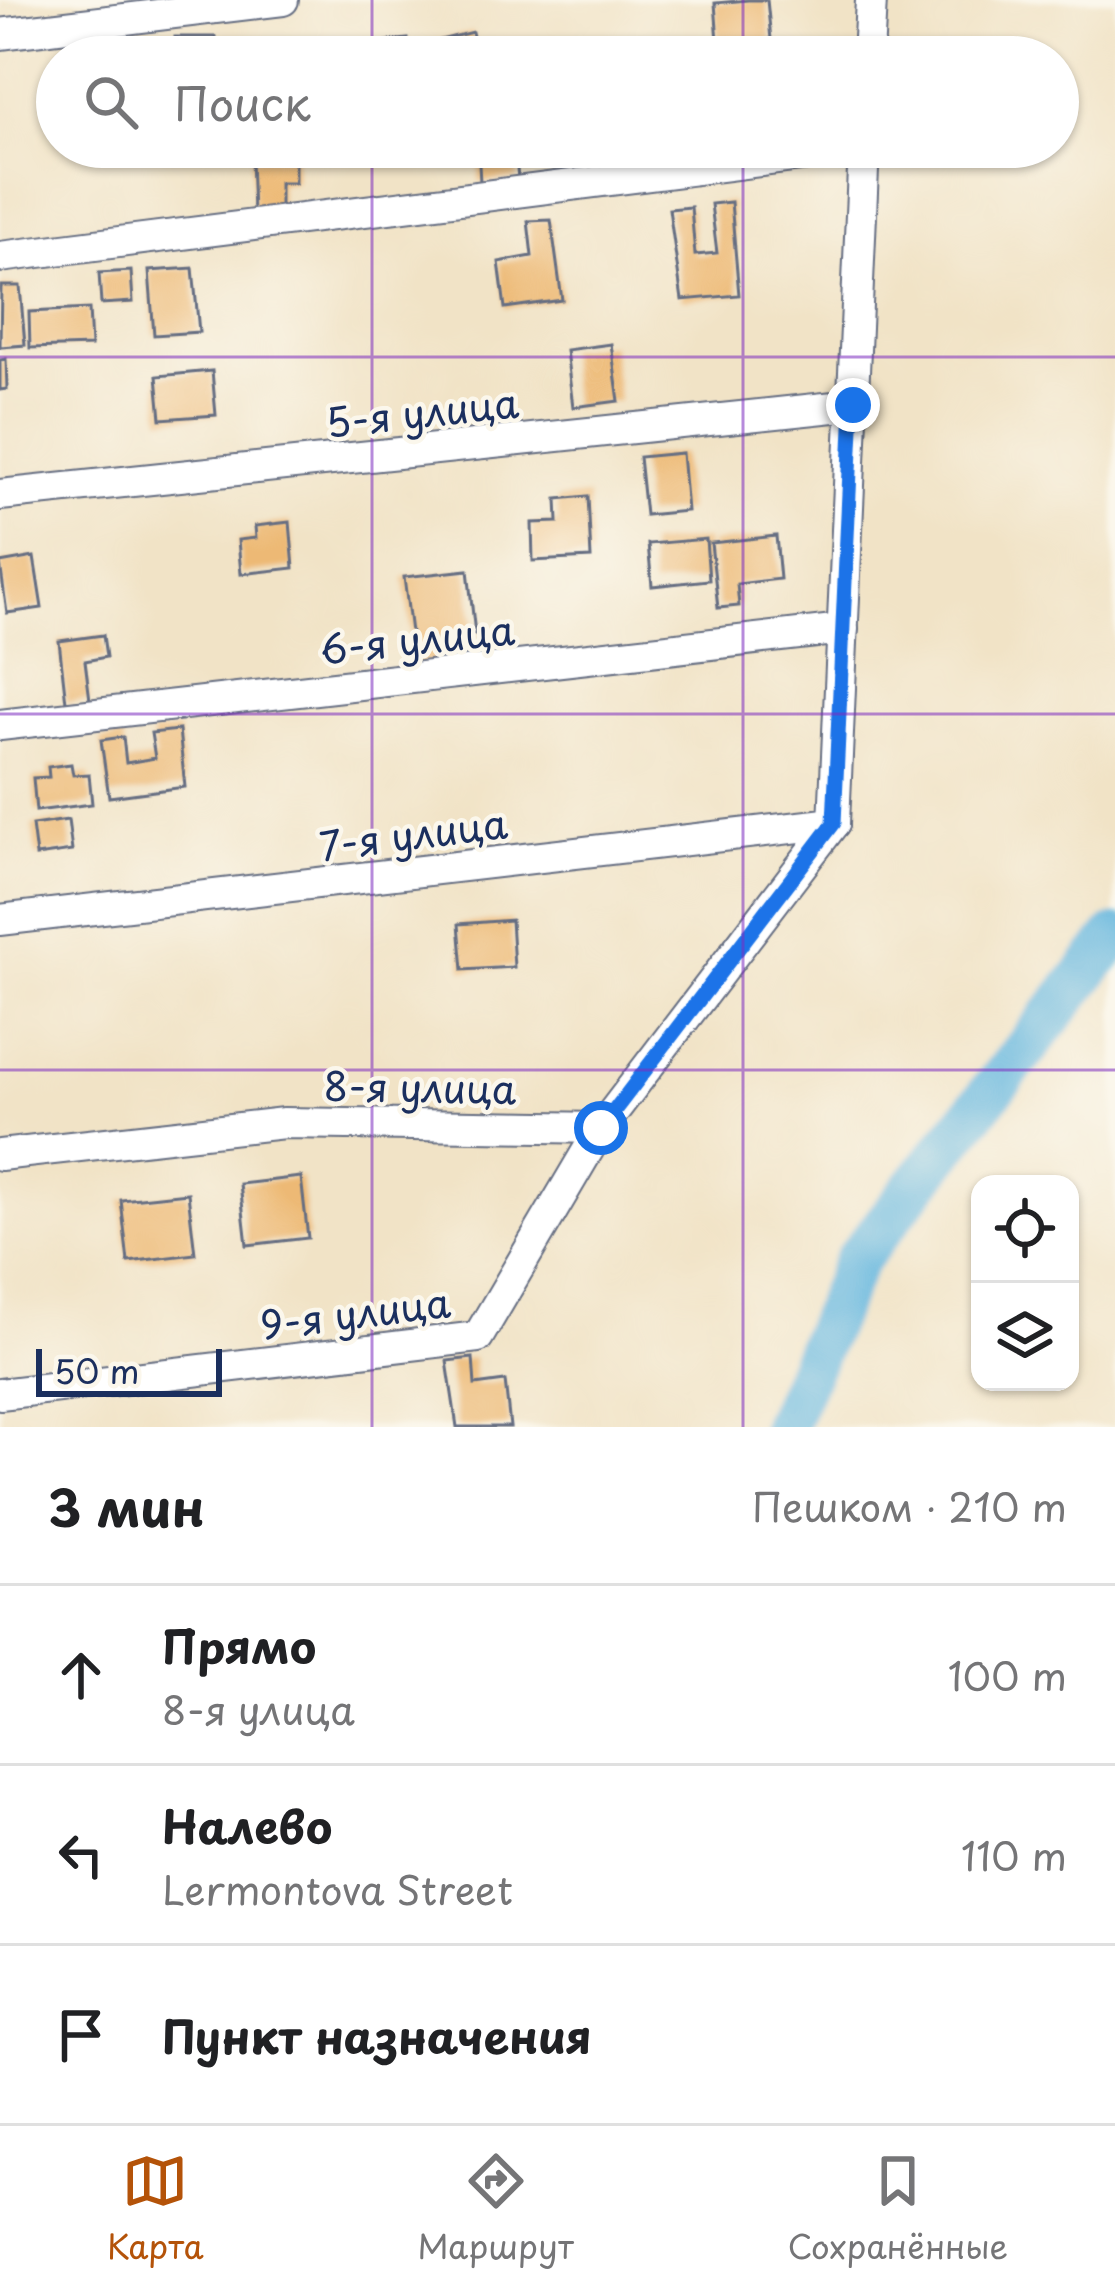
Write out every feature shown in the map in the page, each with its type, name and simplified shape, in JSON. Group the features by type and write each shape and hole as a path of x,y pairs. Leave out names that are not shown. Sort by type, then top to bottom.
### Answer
{"street":[{"path":"0,34 283,0"},
{"path":"869,36 871,0"},
{"path":"0,256 704,168"},
{"path":"601,1128 834,823 863,168"},
{"name":"5-я улица","path":"0,496 853,405"},
{"name":"6-я улица","path":"0,724 843,629"},
{"name":"7-я улица","path":"0,920 834,823"},
{"name":"8-я улица","path":"0,1154 284,1123 601,1128"},
{"name":"9-я улица","path":"0,1394 478,1337 601,1128"}],"building":[{"path":"767,0 771,36 718,36 715,3"},
{"path":"251,168 295,168 295,183 280,183 280,213 253,213"},
{"path":"479,168 517,168 518,179 480,182"},
{"path":"731,202 739,295 682,300 669,209 691,207 695,255 717,253 711,204"},
{"path":"551,220 562,300 505,308 499,262 532,256 528,221"},
{"path":"193,268 199,332 154,335 149,271"},
{"path":"131,271 133,302 101,304 99,273"},
{"path":"1,286 20,286 25,345 0,347"},
{"path":"89,309 91,346 30,348 29,312"},
{"path":"611,344 619,401 573,407 566,350"},
{"path":"6,359 7,389 0,390 0,360"},
{"path":"212,371 216,415 161,419 157,376"},
{"path":"682,453 687,511 645,515 639,457"},
{"path":"588,496 591,558 533,561 532,523 558,522 557,499"},
{"path":"290,522 294,568 241,574 238,540 256,538 255,526"},
{"path":"776,536 780,579 737,584 739,606 718,608 711,543"},
{"path":"706,539 709,580 652,586 648,544"},
{"path":"34,557 42,608 7,613 0,563"},
{"path":"468,570 475,634 438,639 440,662 415,664 404,577"},
{"path":"103,635 106,657 85,661 90,700 66,702 59,641"},
{"path":"179,730 185,787 109,797 101,740 123,737 126,763 155,758 151,733"},
{"path":"71,764 73,775 89,774 92,804 36,811 33,778 49,777 48,767"},
{"path":"68,820 72,851 36,856 32,825"},
{"path":"511,920 514,967 463,970 459,924"},
{"path":"301,1177 308,1238 247,1245 240,1184"},
{"path":"188,1193 195,1254 128,1262 121,1200"},
{"path":"473,1358 475,1385 505,1381 510,1427 457,1427 447,1361"}],"waterway":[{"path":"783,1427 856,1260 1115,937"}],"route":[{"path":"601,1128 834,823 853,405"}]}
